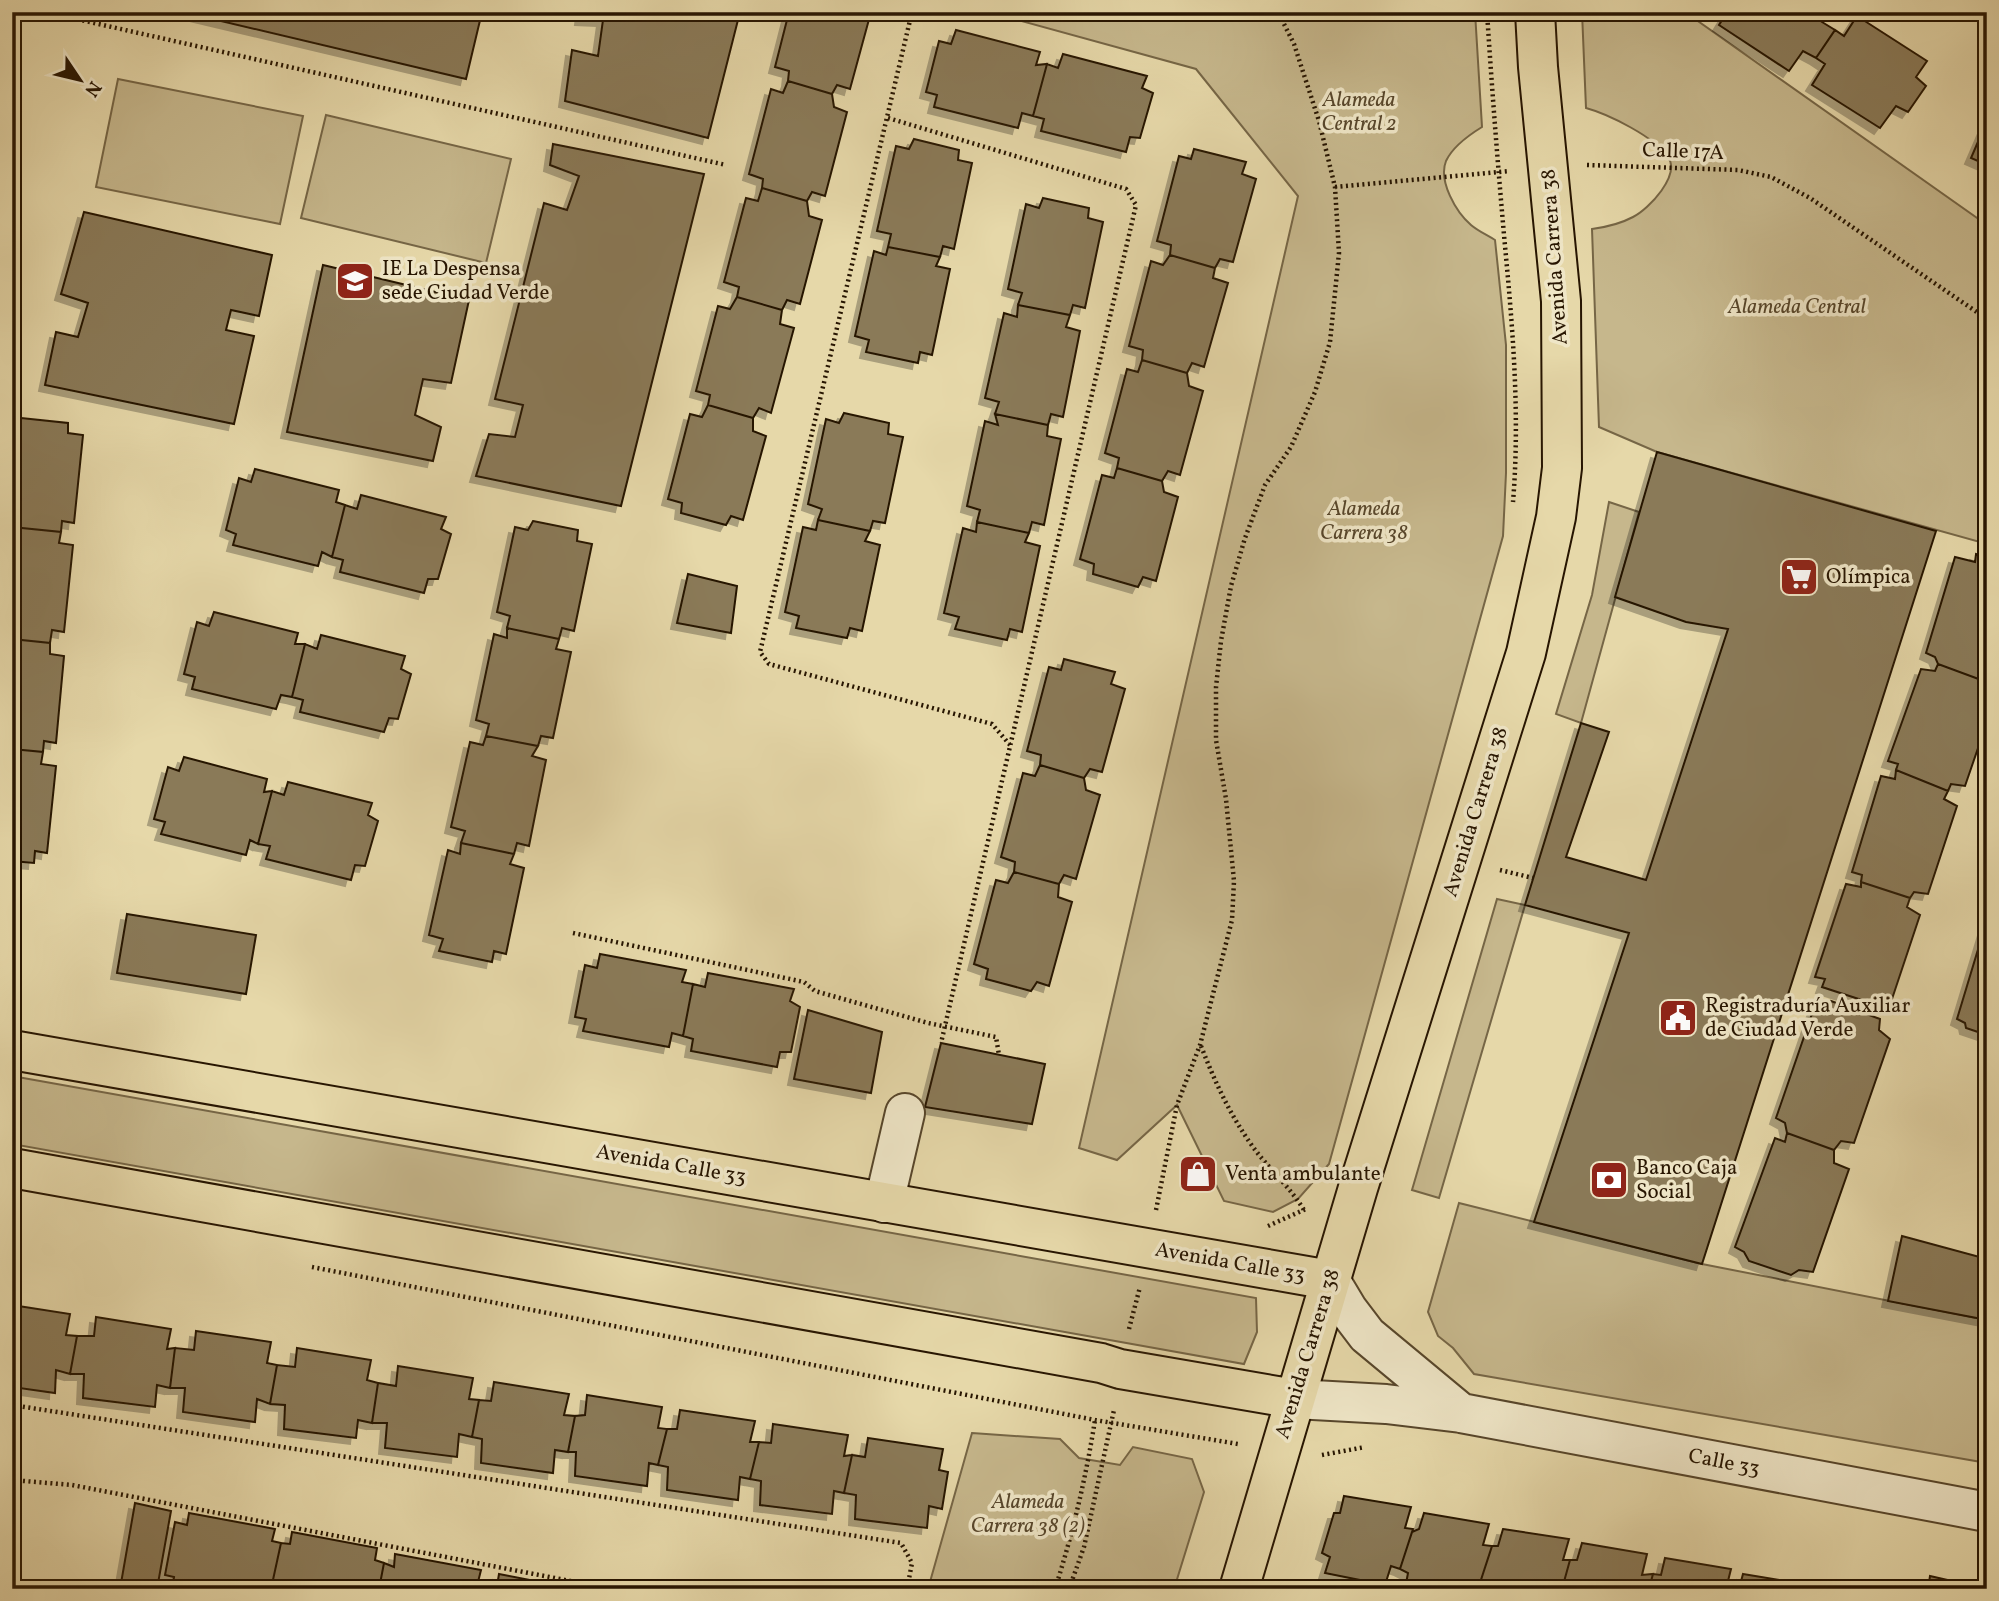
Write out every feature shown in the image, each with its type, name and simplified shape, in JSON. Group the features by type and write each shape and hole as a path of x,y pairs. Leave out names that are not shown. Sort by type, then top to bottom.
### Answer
{"main road":[{"name":"Avenida Carrera 38","path":"1238,1589 1330,1280 1526,653 1554,530 1562,468 1561,301 1535,12"},
{"name":"Avenida Calle 33","path":"12,1051 1330,1280"},
{"path":"12,1168 1295,1399"}],"street":[{"path":"884,1203 905,1113"},
{"name":"Calle 33","path":"1330,1280 1367,1335 1461,1413"},
{"name":"Calle 33","path":"1295,1399 1387,1404 1461,1413 1987,1512"}],"path":[{"path":"45,12 726,165"},
{"path":"912,12 760,652 769,664 992,724 1010,745"},
{"path":"1069,1589 1084,1547 1112,1423 1120,1369 1149,1249 1177,1105 1200,1045 1232,920 1234,880 1226,799 1216,740 1216,687 1231,586 1265,485 1291,447 1315,393 1329,342 1339,253 1335,187 1319,121 1294,44 1278,12"},
{"path":"1487,12 1514,346 1515,475 1512,514"},
{"path":"888,118 1126,189 1136,205 941,1042"},
{"name":"Calle 17A","path":"1335,187 1500,173 1548,164 1738,170 1771,177 1810,198 1987,319"},
{"path":"1497,869 1533,878"},
{"path":"573,933 804,982 815,992 996,1037 999,1055"},
{"path":"1200,1045 1211,1076 1247,1138 1304,1210"},
{"path":"1257,1224 1270,1226 1312,1207"},
{"path":"1157,1208 1169,1210"},
{"path":"12,1405 901,1543 912,1563 907,1589"},
{"path":"1055,1589 1069,1544 1089,1459 1095,1420"},
{"path":"12,1480 72,1485 612,1589"}],"green space":[{"name":"Alameda Carrera 38","path":"989,12 1475,12 1482,127 1453,150 1446,161 1444,178 1454,204 1465,219 1495,240 1506,345 1503,536 1329,1164 1298,1199 1273,1212 1224,1201 1177,1105 1117,1160 1079,1148 1298,196 1196,69"},
{"name":"Alameda Central","path":"1582,12 1685,12 1987,225 1987,544 1657,452 1599,427 1592,229 1618,223 1640,213 1655,199 1667,182 1671,164 1662,149 1642,134 1586,108"},
{"path":"118,79 303,116 280,224 96,187"},
{"path":"326,115 511,159 486,263 301,218"},
{"path":"1609,502 1639,512 1581,723 1556,714 1592,595"},
{"path":"1497,899 1525,905 1439,1198 1412,1190"},
{"path":"12,1076 1256,1298 1257,1332 1244,1364 12,1144"},
{"path":"1459,1203 1702,1264 1987,1320 1987,1463 1474,1374 1453,1348 1438,1336 1428,1312"},
{"name":"Alameda Carrera 38 (2)","path":"972,1433 1060,1439 1079,1458 1120,1465 1133,1447 1192,1459 1204,1492 1174,1589 928,1589"}],"building":[{"path":"183,12 482,12 466,79"},
{"path":"582,12 740,12 708,138 565,101 572,50 598,56 603,20 581,19"},
{"path":"789,12 871,12 850,89 837,85 832,94 788,81 789,71 775,67"},
{"path":"1727,12 1827,12 1822,22 1835,30 1816,58 1803,51 1789,71 1719,25"},
{"path":"1857,16 1927,61 1916,77 1926,86 1908,112 1896,106 1880,128 1812,85 1825,64 1816,58 1835,30 1844,36"},
{"path":"956,30 1040,52 1036,65 1047,64 1033,116 1022,113 1018,128 934,107 937,95 926,92 939,41 951,44"},
{"path":"1063,54 1147,76 1142,88 1153,93 1140,138 1130,137 1126,152 1041,131 1044,119 1033,116 1047,64 1058,68"},
{"path":"788,81 832,94 834,107 847,112 825,196 812,192 807,201 762,188 763,179 749,174 771,89 783,93"},
{"path":"1987,121 1987,165 1971,158"},
{"path":"914,139 959,150 958,160 972,163 954,249 943,246 940,257 888,247 891,234 877,231 896,146 909,149"},
{"path":"553,144 704,174 621,506 476,476 489,434 515,437 523,405 495,399 544,203 567,210 579,176 550,165"},
{"path":"1194,149 1246,162 1242,174 1256,179 1233,262 1220,259 1215,268 1170,255 1171,245 1157,241 1179,156 1191,159"},
{"path":"762,188 807,201 809,216 822,220 800,304 787,300 782,310 737,297 739,287 724,282 746,198 758,201"},
{"path":"1043,198 1089,208 1088,218 1103,222 1085,308 1073,305 1070,315 1018,305 1022,293 1008,289 1026,204 1039,208"},
{"path":"84,212 272,255 259,316 231,310 226,330 254,336 234,424 45,385 56,332 78,337 88,303 61,294"},
{"path":"888,247 940,257 936,266 950,269 932,355 920,352 918,363 866,352 869,340 855,336 874,251 886,255"},
{"path":"1170,255 1215,268 1213,278 1228,283 1204,367 1192,363 1187,373 1142,360 1143,350 1129,346 1151,261 1163,265"},
{"path":"323,265 469,300 451,383 423,379 415,415 441,427 433,461 287,432"},
{"path":"737,297 782,310 780,324 794,328 771,413 759,408 753,418 708,405 710,395 696,391 718,306 730,309"},
{"path":"1018,305 1070,315 1066,327 1080,331 1063,417 1051,414 1048,425 995,414 999,402 985,398 1004,313 1017,317"},
{"path":"1142,360 1187,373 1189,386 1203,391 1180,475 1168,471 1162,481 1117,468 1119,458 1105,453 1127,369 1138,372"},
{"path":"708,405 753,418 753,431 766,436 743,520 731,516 726,525 681,513 682,503 668,499 690,414 702,417"},
{"path":"844,413 889,423 888,434 903,437 885,523 873,521 870,531 818,520 822,509 808,504 826,419 839,423"},
{"path":"995,414 1048,425 1047,436 1061,439 1044,525 1032,522 1029,533 977,522 980,510 967,506 985,421 998,425"},
{"path":"21,418 68,423 68,433 83,435 74,523 62,521 61,532 12,527 12,427 18,428"},
{"path":"1657,452 1936,531 1702,1264 1534,1222 1629,933 1525,905 1581,723 1609,732 1566,857 1646,880 1728,629 1686,622 1615,597"},
{"path":"1117,468 1162,481 1164,492 1178,497 1156,581 1143,577 1138,587 1093,574 1094,564 1080,559 1102,475 1114,478"},
{"path":"255,469 339,490 336,502 345,505 332,557 322,552 318,566 233,545 236,534 226,530 239,478 251,482"},
{"path":"361,495 446,517 441,529 451,534 438,579 428,579 424,593 340,572 343,560 332,557 345,505 357,509"},
{"path":"818,520 870,531 865,541 880,545 862,631 850,628 847,638 796,628 799,616 785,612 803,527 816,530"},
{"path":"533,521 578,530 577,541 592,544 574,631 562,628 559,639 507,628 510,616 497,612 515,527 528,530"},
{"path":"977,522 1029,533 1025,542 1040,546 1022,632 1010,629 1007,640 955,629 959,617 944,613 963,528 976,532"},
{"path":"12,527 61,532 59,543 73,545 64,632 52,630 50,643 12,639"},
{"path":"1976,554 1987,558 1987,679 1984,681 1938,664 1935,657 1926,653 1955,557 1975,562"},
{"path":"688,574 737,586 731,633 677,623"},
{"path":"214,612 298,633 295,644 305,644 292,697 281,695 276,709 192,689 195,677 184,674 197,622 209,626"},
{"path":"507,628 559,639 556,649 571,652 553,738 541,736 538,746 486,736 489,724 476,720 494,634 507,638"},
{"path":"321,635 405,656 401,669 411,674 398,719 389,718 384,732 300,712 303,700 292,697 305,644 317,649"},
{"path":"12,639 50,643 50,654 64,656 56,743 44,741 43,752 12,749"},
{"path":"1064,659 1115,672 1111,684 1125,689 1102,772 1090,769 1084,778 1040,765 1041,755 1027,751 1049,667 1061,670"},
{"path":"1938,664 1984,681 1981,690 1987,694 1987,722 1965,786 1951,784 1948,791 1896,770 1898,764 1888,761 1921,669 1935,671"},
{"path":"486,736 538,746 532,756 546,760 529,846 517,843 514,854 461,843 465,831 451,827 470,742 483,745"},
{"path":"12,749 43,752 41,764 56,766 47,853 35,851 34,863 12,861"},
{"path":"184,757 267,779 264,792 272,791 258,844 250,840 246,855 161,834 165,822 154,819 168,767 179,771"},
{"path":"1040,765 1084,778 1086,790 1100,795 1076,879 1064,875 1059,884 1014,872 1015,862 1001,857 1023,773 1035,776"},
{"path":"1896,770 1948,791 1944,799 1957,806 1928,894 1914,892 1910,898 1861,882 1862,875 1852,872 1881,776 1895,779"},
{"path":"288,782 372,803 368,815 378,821 365,866 355,865 351,880 266,859 270,846 258,844 272,791 284,795"},
{"path":"461,843 514,854 510,864 524,868 506,954 494,951 492,962 439,951 443,939 429,935 448,850 460,854"},
{"path":"1014,872 1059,884 1058,897 1072,902 1049,986 1037,982 1031,991 986,979 988,969 974,964 996,880 1008,883"},
{"path":"1861,882 1910,898 1907,907 1920,915 1891,1002 1877,996 1874,1004 1822,987 1825,979 1815,977 1846,884 1861,887"},
{"path":"127,914 256,935 246,994 117,973"},
{"path":"1986,923 1987,1035 1966,1028 1965,1023 1957,1019"},
{"path":"600,954 686,970 682,982 693,984 683,1036 672,1033 669,1047 583,1031 586,1019 575,1017 585,965 597,968"},
{"path":"708,973 794,989 790,1001 800,1007 791,1052 780,1052 777,1067 691,1051 693,1039 683,1036 693,984 705,987"},
{"path":"1831,1001 1880,1019 1879,1030 1890,1039 1854,1143 1841,1141 1834,1150 1787,1133 1785,1123 1776,1118 1815,1005 1828,1008"},
{"path":"808,1010 882,1032 871,1093 794,1079"},
{"path":"941,1043 1045,1064 1032,1124 925,1107"},
{"path":"1787,1133 1834,1150 1834,1163 1849,1169 1813,1272 1799,1270 1791,1275 1749,1261 1744,1252 1735,1247 1775,1138 1785,1142"},
{"path":"1902,1236 1987,1259 1987,1320 1888,1301"},
{"path":"12,1305 70,1314 66,1335 77,1336 70,1374 56,1370 55,1393 12,1387"},
{"path":"96,1317 171,1329 167,1349 175,1348 170,1388 157,1385 155,1407 83,1398 84,1374 70,1374 77,1336 94,1336"},
{"path":"196,1331 271,1342 267,1363 277,1365 270,1404 257,1399 255,1422 183,1412 185,1388 170,1388 175,1348 194,1350"},
{"path":"297,1348 371,1360 367,1380 378,1383 372,1423 358,1420 356,1438 284,1429 285,1405 270,1404 277,1365 295,1367"},
{"path":"398,1366 473,1378 469,1399 479,1400 472,1437 459,1434 457,1457 385,1448 387,1423 372,1423 378,1383 396,1386"},
{"path":"494,1382 569,1394 564,1415 575,1416 568,1452 555,1450 553,1473 481,1463 482,1439 472,1437 479,1400 491,1401"},
{"path":"587,1395 662,1407 658,1428 667,1429 658,1465 649,1463 647,1486 575,1476 576,1452 568,1452 575,1416 585,1415"},
{"path":"680,1410 755,1421 750,1442 759,1442 750,1479 740,1477 738,1500 667,1490 668,1467 658,1465 667,1429 677,1429"},
{"path":"773,1424 848,1435 844,1456 852,1455 844,1493 834,1491 832,1514 760,1505 761,1481 750,1479 759,1442 771,1443"},
{"path":"868,1438 943,1449 939,1470 948,1472 942,1509 929,1506 927,1528 855,1519 856,1495 844,1493 852,1455 865,1457"},
{"path":"1344,1496 1411,1507 1405,1528 1413,1529 1400,1569 1391,1566 1385,1585 1325,1573 1330,1557 1322,1553 1334,1513 1340,1513"},
{"path":"135,1503 171,1511 157,1589 120,1589"},
{"path":"189,1513 275,1529 272,1541 281,1543 271,1589 172,1589 174,1577 165,1575 175,1522 187,1525"},
{"path":"1424,1513 1489,1524 1483,1545 1492,1546 1479,1586 1470,1583 1468,1589 1405,1589 1408,1573 1400,1569 1412,1532 1419,1529"},
{"path":"1503,1529 1569,1539 1563,1560 1570,1560 1562,1589 1486,1589 1479,1586 1492,1546 1498,1546"},
{"path":"292,1532 377,1548 375,1560 384,1563 379,1589 271,1589 281,1543 290,1544"},
{"path":"1582,1543 1647,1554 1642,1575 1653,1574 1649,1589 1562,1589 1570,1560 1577,1560"},
{"path":"395,1554 481,1570 478,1582 488,1585 487,1589 379,1589 384,1563 394,1567"},
{"path":"1665,1558 1731,1569 1726,1589 1649,1589 1653,1574 1661,1575"},
{"path":"499,1574 576,1589 487,1589 488,1585 497,1586"},
{"path":"1743,1574 1809,1585 1808,1589 1739,1589"},
{"path":"1930,1576 1987,1589 1928,1589"}],"place":[{"name":"IE La Despensa sede Ciudad Verde","path":"355,281"},
{"name":"Olímpica","path":"1799,577"},
{"name":"Registraduría Auxiliar de Ciudad Verde","path":"1678,1018"},
{"name":"Venta ambulante","path":"1198,1174"},
{"name":"Banco Caja Social","path":"1609,1180"}],"park label":[{"name":"Alameda Central 2","path":"1359,112"}]}
